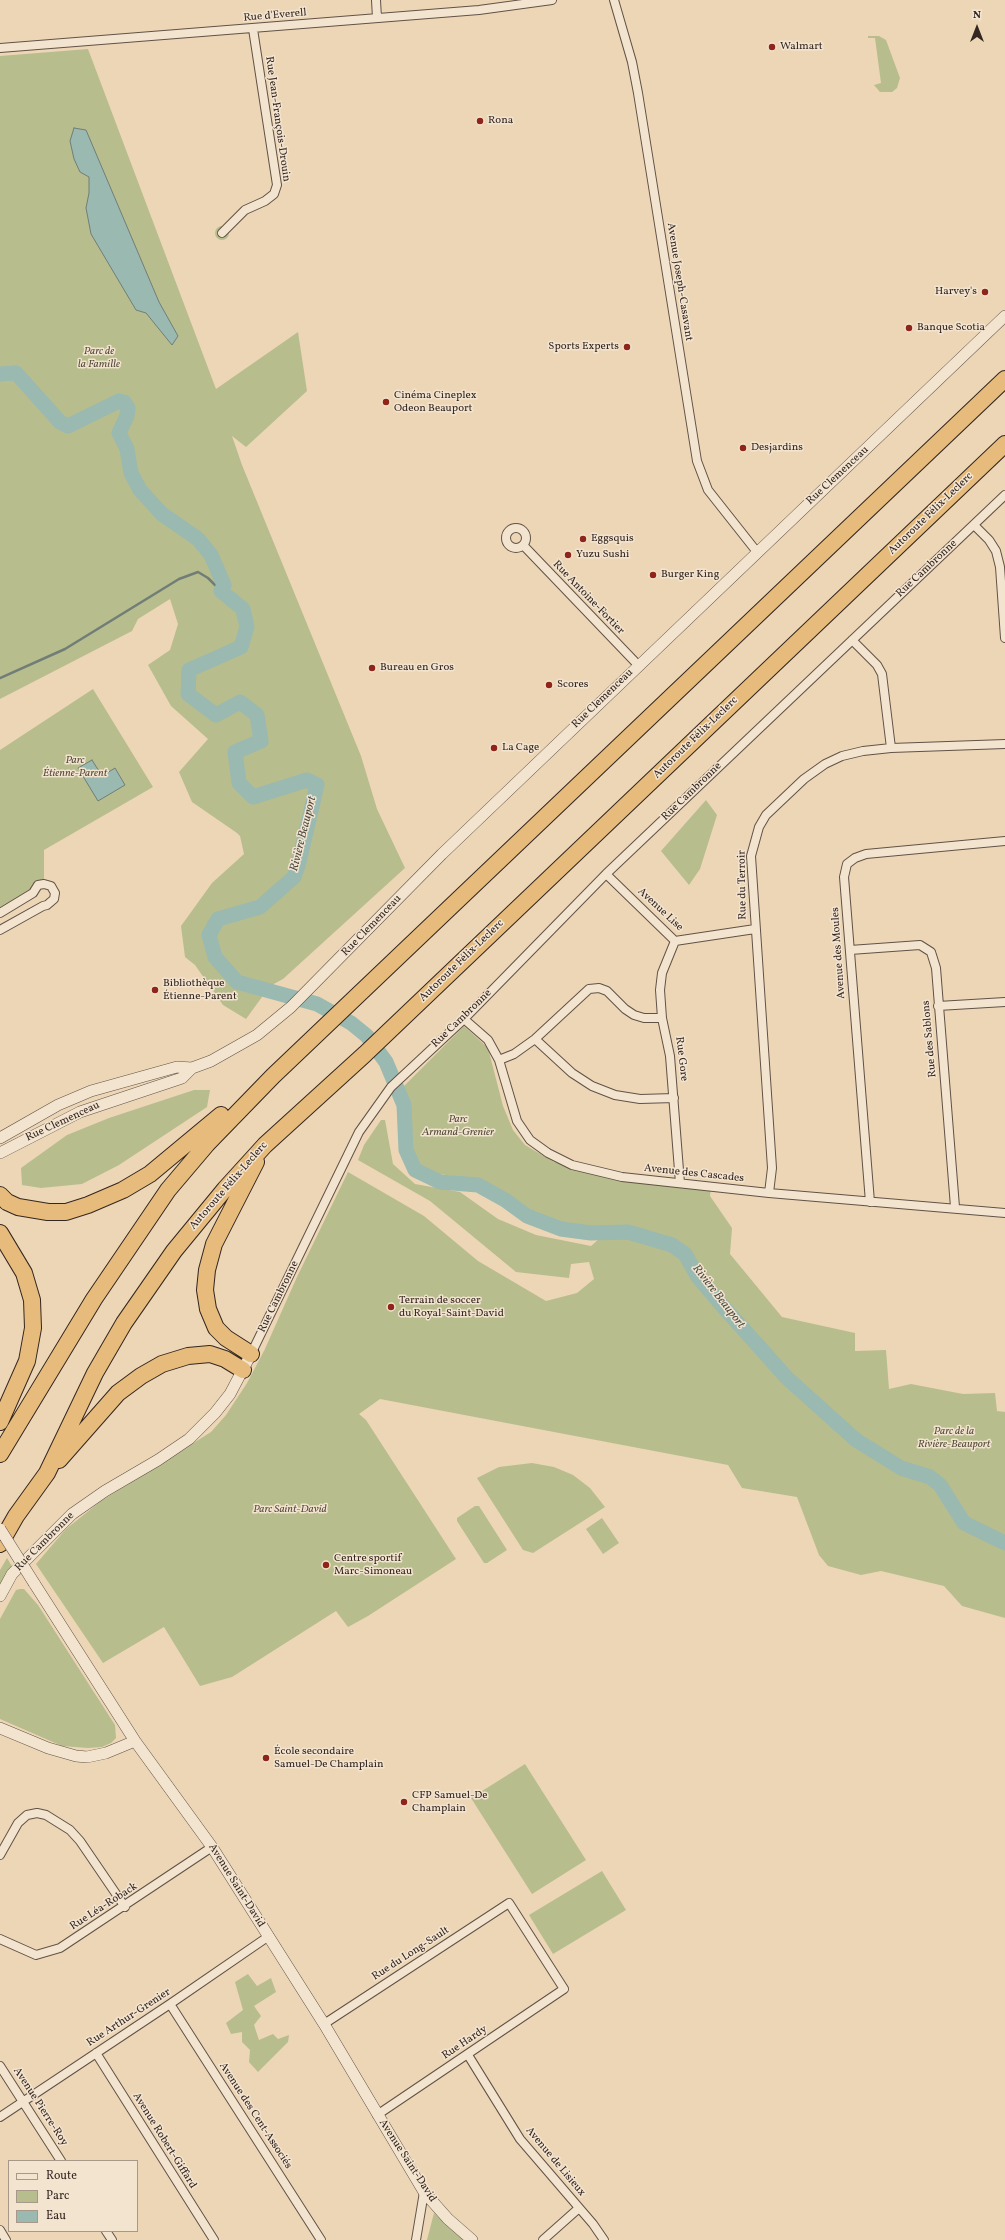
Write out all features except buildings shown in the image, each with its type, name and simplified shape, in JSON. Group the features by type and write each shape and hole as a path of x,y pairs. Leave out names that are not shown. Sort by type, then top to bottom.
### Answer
{"highway":[{"path":"0,1454 94,1299 168,1190 207,1144 273,1076 1005,379"},
{"name":"Autoroute Félix-Leclerc","path":"0,1544 16,1516 47,1473 95,1373 124,1323 174,1251 225,1189 265,1145 365,1054 1005,444"},
{"path":"0,1195 7,1202 18,1207 48,1212 66,1212 123,1190 150,1174 201,1133 248,1090 273,1076"},
{"path":"251,1354 226,1338 216,1328 208,1309 205,1290 207,1270 214,1244 265,1145"},
{"path":"0,1233 24,1273 32,1300 33,1328 28,1361 0,1422"},
{"path":"47,1473 118,1393 140,1376 162,1364 188,1356 210,1354 225,1359 243,1370"}],"street":[{"path":"376,0 377,18"},
{"name":"Rue d'Everell","path":"0,48 480,10 552,0"},
{"name":"Avenue Joseph-Casavant","path":"614,0 632,62 638,93 697,461 708,490 757,552"},
{"name":"Rue Jean-François-Drouin","path":"222,233 245,210 265,201 274,194 277,185 253,29"},
{"name":"Rue Clemenceau","path":"0,1153 80,1112 182,1078 192,1068 228,1053 257,1035 291,1007 442,854 638,665 1005,316"},
{"name":"Rue Cambronne","path":"0,1596 12,1574 72,1514 105,1491 158,1460 189,1439 220,1407 230,1394 359,1132 391,1087 407,1070 464,1019 606,874 1005,495"},
{"path":"974,525 989,540 996,552 1000,567 1005,638"},
{"name":"Rue Antoine-Fortier","path":"522,545 638,665"},
{"path":"852,640 877,665 882,674 891,748"},
{"name":"Rue du Terroir","path":"769,1193 772,1168 751,856 754,840 766,815 804,779 825,764 842,756 863,751 891,748 1005,744"},
{"name":"Avenue des Moules","path":"870,1202 844,877 847,864 854,858 866,854 1005,842"},
{"name":"Avenue Lise","path":"606,874 675,941 755,928"},
{"path":"0,913 33,893 38,885 44,884 51,886 55,893 54,899 47,905 0,930"},
{"name":"Rue Gore","path":"675,941 662,973 662,1018 670,1056 680,1182"},
{"name":"Rue des Sablons","path":"850,950 920,945 927,948 934,960 955,1208"},
{"path":"499,1060 514,1054 535,1039 589,989 599,988 607,991 625,1009 634,1015 644,1018 662,1018"},
{"path":"938,1006 1005,1002"},
{"name":"Avenue des Cascades","path":"464,1019 488,1040 499,1060 518,1122 530,1140 548,1154 572,1165 622,1177 680,1182 769,1193 1005,1213"},
{"path":"535,1039 572,1073 592,1086 615,1095 640,1099 674,1098"},
{"name":"Rue Clemenceau","path":"0,1138 58,1105 91,1091 176,1067 192,1068"},
{"name":"Avenue Saint-David","path":"0,1529 135,1741 212,1847 269,1936 324,2024 424,2192 448,2219 472,2240"},
{"path":"0,1728 54,1750 76,1756 87,1757 106,1753 135,1741"},
{"path":"0,1855 18,1823 28,1815 37,1813 46,1815 70,1830 80,1841 125,1907"},
{"name":"Rue Léa-Roback","path":"0,1939 36,1955 60,1948 125,1907 212,1847"},
{"name":"Rue du Long-Sault","path":"324,2024 509,1903 564,1989"},
{"name":"Rue Arthur-Grenier","path":"0,2117 269,1936"},
{"name":"Rue Hardy","path":"377,2115 564,1989"},
{"name":"Avenue des Cent-Associés","path":"170,2004 321,2240"},
{"name":"Avenue Robert-Giffard","path":"96,2053 214,2240"},
{"name":"Avenue de Lisieux","path":"468,2055 520,2140 579,2208 604,2240"},
{"name":"Avenue Pierre-Roy","path":"0,2066 60,2160"},
{"path":"416,2240 424,2192"},
{"path":"543,2240 579,2208"},
{"path":"0,2230 6,2240"}],"green space":[{"path":"868,36 879,36 886,40 900,78 897,88 892,92 880,92 874,85 881,83 875,38 868,38"},
{"name":"Parc de la Famille","path":"88,49 216,389 298,332 307,391 246,447 232,436 242,465 361,756 377,809 405,868 283,979 270,986 246,1019 223,1005 195,965 185,957 181,926 212,883 244,854 240,836 237,833 192,802 179,772 208,739 171,706 148,665 170,650 178,624 170,599 138,619 132,631 0,699 0,56"},
{"path":"222,226 227,228 229,233 227,238 222,240 217,238 215,233 217,228"},
{"name":"Parc Étienne-Parent","path":"93,689 153,787 44,850 44,884 0,913 0,750"},
{"path":"706,800 717,815 700,869 689,885 661,851"},
{"path":"464,1026 488,1048 503,1106 513,1130 525,1145 554,1162 587,1172 711,1187 710,1196 732,1228 730,1254 782,1317 855,1333 855,1351 886,1350 889,1389 911,1384 963,1394 995,1393 997,1411 1005,1412 1005,1618 962,1606 944,1586 881,1571 861,1575 828,1566 819,1555 797,1497 742,1488 728,1465 380,1399 359,1414 366,1420 456,1559 368,1616 348,1627 336,1611 232,1677 200,1686 164,1627 103,1663 36,1564 66,1529 101,1501 211,1432 226,1415 247,1383 264,1351 297,1277 348,1172 424,1216 478,1261 546,1301 577,1293 594,1279 589,1262 571,1264 569,1278 516,1272 430,1201 358,1160 364,1145 381,1120 385,1120 393,1164 415,1184 460,1192 498,1219 536,1235 591,1246 606,1233 605,1228 559,1225 540,1216 505,1193 480,1180 432,1173 423,1169 415,1161 408,1140 408,1110 404,1086"},
{"path":"194,1090 210,1090 207,1107 119,1165 82,1184 41,1188 22,1185 21,1168 67,1135 109,1118"},
{"path":"532,1463 554,1467 573,1475 590,1488 605,1507 533,1553 523,1550 477,1478 499,1467"},
{"path":"475,1506 479,1506 507,1550 487,1563 484,1563 457,1521 457,1518"},
{"path":"602,1518 619,1543 603,1554 586,1529"},
{"path":"7,1558 13,1568 0,1589 0,1570"},
{"path":"24,1589 38,1605 115,1725 116,1738 111,1743 102,1747 88,1748 62,1746 0,1719 0,1619 16,1590"},
{"path":"525,1764 586,1860 532,1894 471,1798"},
{"path":"602,1871 626,1910 553,1954 529,1915"},
{"path":"248,1974 257,1986 271,1978 276,1992 254,2006 261,2016 254,2025 259,2040 273,2034 278,2039 289,2035 288,2042 258,2072 249,2062 250,2050 242,2042 242,2032 231,2034 226,2023 243,2010 235,1982"},
{"path":"434,2213 463,2240 427,2240"}],"water":[{"path":"74,128 86,130 159,302 178,336 172,345 146,313 136,310 91,234 86,208 89,193 89,177 80,172 74,159 70,141"},
{"path":"92,760 102,776 115,768 125,785 98,801 78,768"}],"waterway":[{"name":"Rivière Beauport","path":"0,374 16,373 60,422 68,426 119,401 124,402 128,408 127,416 119,433 127,449 131,473 140,490 162,514 198,539 211,555 224,585 221,591 243,609 247,627 241,647 189,670 188,694 216,715 240,702 257,715 261,741 235,752 239,783 253,797 307,780 317,785 298,866 294,877 260,907 218,919 209,935 215,957 237,982 317,1004 351,1023 367,1036 386,1062 404,1105 406,1150 415,1170 440,1182 478,1185 505,1200 527,1216 561,1229 591,1233 628,1232 672,1245 685,1254 698,1277 787,1378 856,1440 901,1468 930,1477 940,1485 964,1523 1005,1543"},
{"path":"0,678 65,649 179,579 198,572 208,578 221,591"}],"place":[{"name":"Walmart","path":"772,47"},
{"name":"Rona","path":"480,121"},
{"name":"Harvey's","path":"985,292"},
{"name":"Banque Scotia","path":"909,328"},
{"name":"Sports Experts","path":"627,347"},
{"name":"Cinéma Cineplex Odeon Beauport","path":"386,402"},
{"name":"Desjardins","path":"743,448"},
{"name":"Eggsquis","path":"583,539"},
{"name":"Yuzu Sushi","path":"568,555"},
{"name":"Burger King","path":"653,575"},
{"name":"Bureau en Gros","path":"372,668"},
{"name":"Scores","path":"549,685"},
{"name":"La Cage","path":"494,748"},
{"name":"Bibliothèque Étienne-Parent","path":"155,990"},
{"name":"Terrain de soccer du Royal-Saint-David","path":"391,1307"},
{"name":"Centre sportif Marc-Simoneau","path":"326,1565"},
{"name":"École secondaire Samuel-De Champlain","path":"266,1758"},
{"name":"CFP Samuel-De Champlain","path":"404,1802"}],"park label":[{"name":"Parc Armand-Grenier","path":"458,1126"},
{"name":"Parc de la Rivière-Beauport","path":"954,1438"},
{"name":"Parc Saint-David","path":"290,1510"}]}
